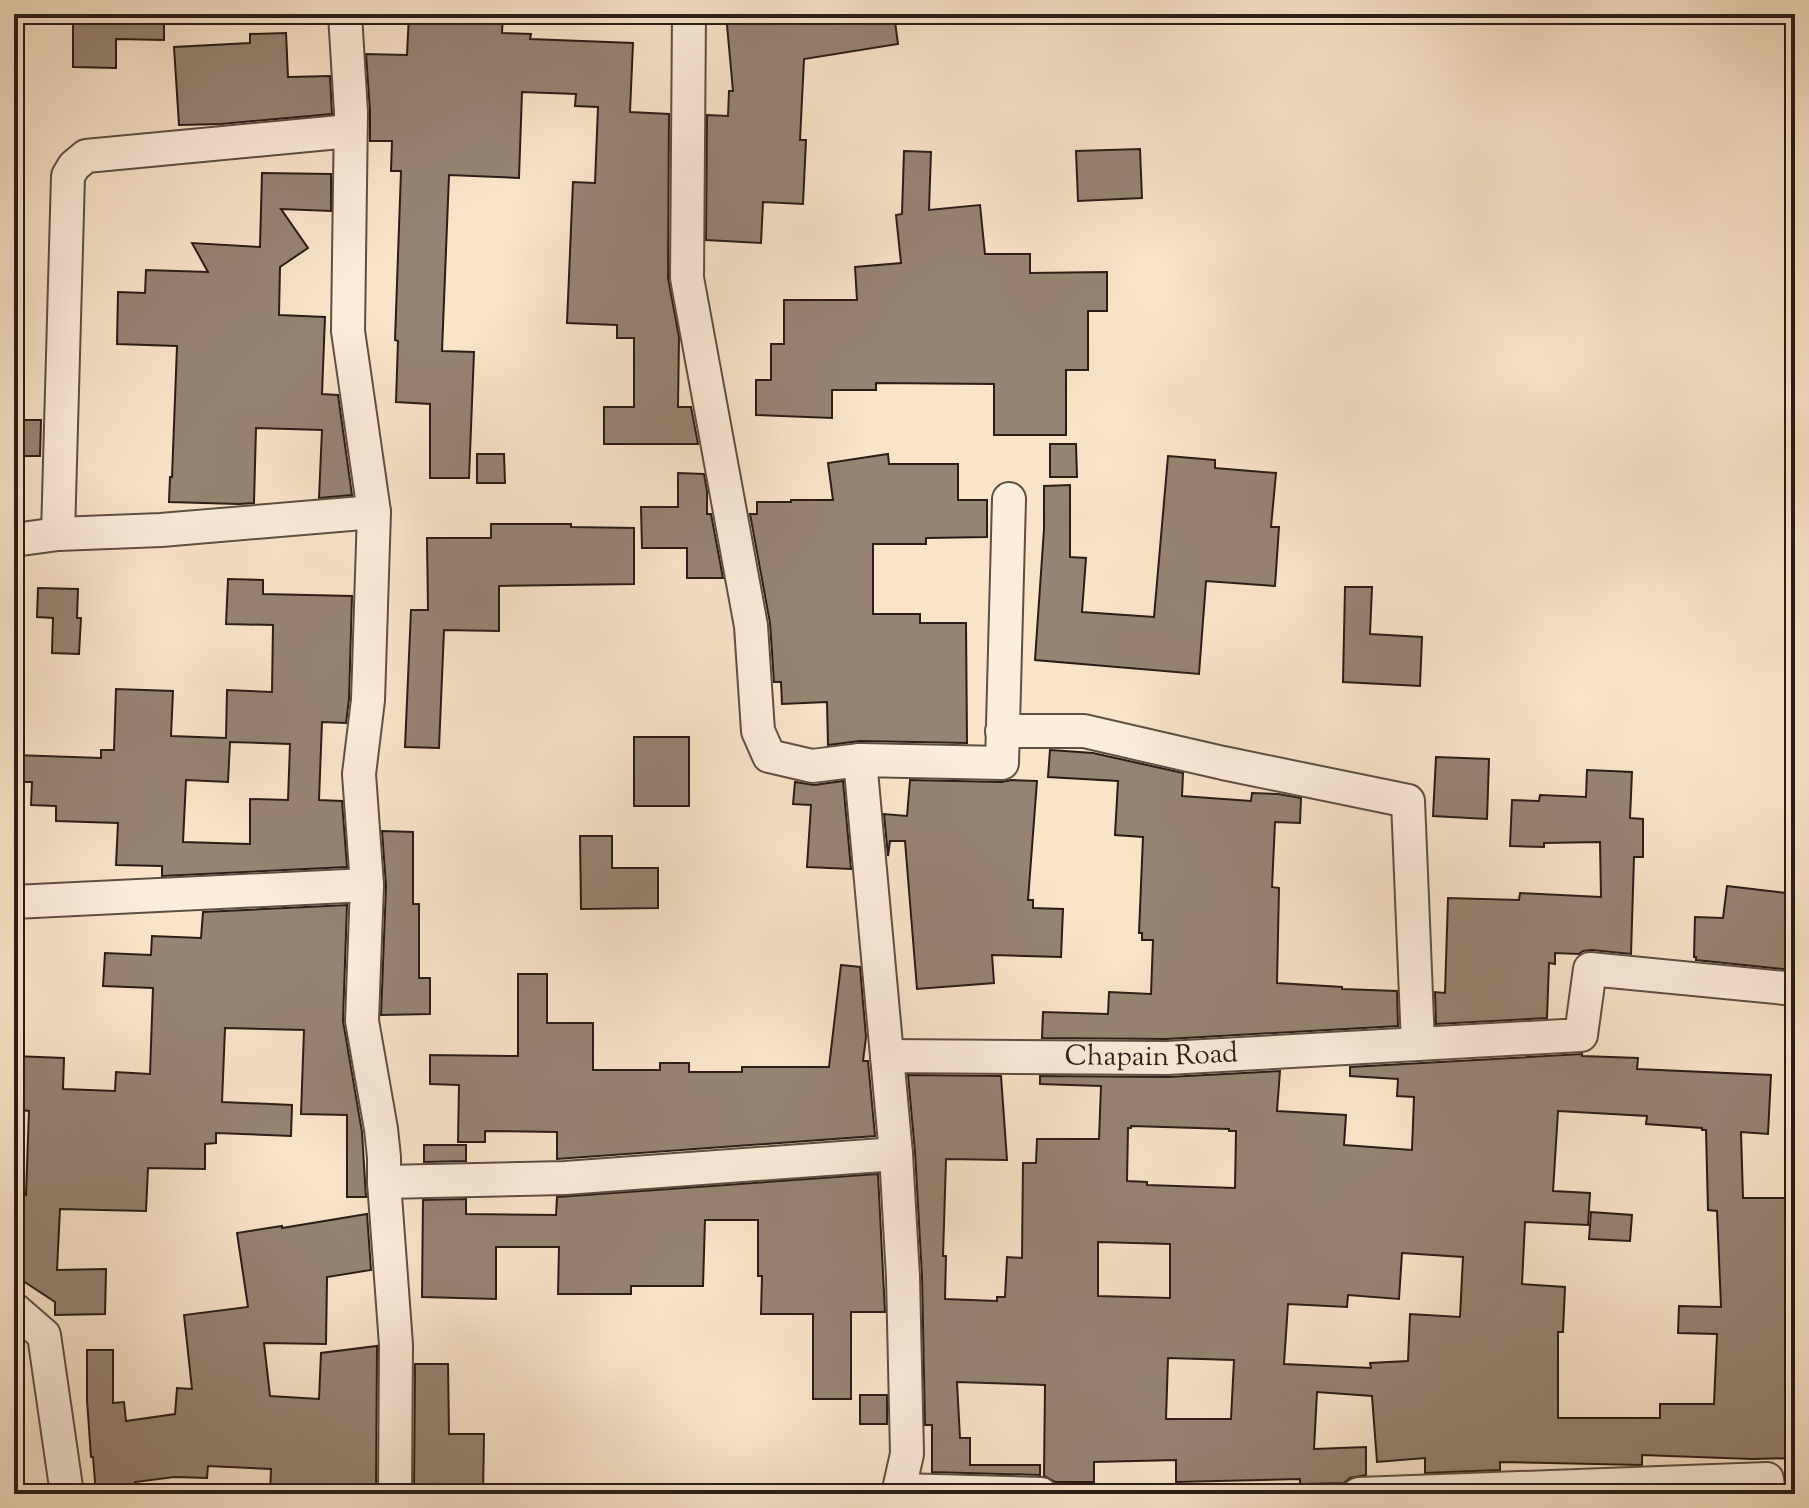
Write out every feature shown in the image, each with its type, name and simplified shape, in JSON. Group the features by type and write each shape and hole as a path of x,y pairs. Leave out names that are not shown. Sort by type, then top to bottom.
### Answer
{"street":[{"path":"345,14 351,112 348,331 374,512 368,700 359,774 367,885 362,1021 384,1157 396,1345 395,1494"},
{"path":"689,14 687,278 751,626 758,731 769,756 812,766 860,760 1002,763 1009,499"},
{"path":"58,534 68,176 74,166 86,156 350,131"},
{"path":"14,540 58,534 161,530 374,512"},
{"path":"1002,731 1084,731 1408,801 1418,1044"},
{"path":"860,760 896,1154 903,1277 907,1454 899,1492 1041,1494"},
{"path":"14,902 367,885"},
{"name":"Chapain Road","path":"887,1056 1167,1058 1581,1035 1590,969 1795,989"},
{"path":"384,1182 565,1178 896,1154"},
{"path":"14,1309 44,1335 67,1494"},
{"path":"1359,1494 1777,1482"}],"building":[{"path":"73,14 164,14 164,40 116,39 116,68 73,67"},
{"path":"409,14 503,14 502,33 531,34 530,39 633,43 630,112 669,114 668,278 679,337 678,407 691,407 698,444 604,444 604,407 634,407 634,338 617,338 617,325 567,323 573,182 595,183 598,107 575,106 576,94 522,92 519,178 449,175 442,351 474,352 469,478 430,478 430,404 396,402 401,171 391,171 392,141 370,141 366,54 407,55"},
{"path":"726,14 894,14 898,44 804,59 800,140 806,140 803,204 763,202 761,243 706,240 707,115 728,116 729,91 733,91"},
{"path":"286,33 288,77 330,76 332,114 179,125 174,47 250,43 250,34"},
{"path":"1140,149 1142,198 1078,201 1076,151"},
{"path":"904,151 931,152 929,210 980,205 985,254 1030,254 1030,273 1107,272 1107,311 1088,311 1088,370 1066,370 1066,435 994,435 994,384 876,383 876,390 832,390 832,418 756,415 756,380 771,380 771,344 784,344 784,300 857,300 855,267 901,263 896,215 902,214"},
{"path":"262,173 331,174 331,211 281,209 308,248 280,267 279,315 325,317 322,394 338,395 352,495 319,498 322,430 256,428 254,503 169,502 177,346 117,344 118,292 145,293 146,270 208,272 192,243 260,247"},
{"path":"14,420 41,420 40,456 14,456"},
{"path":"1050,444 1076,444 1077,477 1050,477"},
{"path":"477,454 504,454 505,483 477,483"},
{"path":"888,454 889,464 958,464 958,500 987,500 987,537 926,538 926,544 873,544 873,614 920,614 920,623 966,623 967,743 860,741 828,745 827,702 782,704 781,682 774,682 770,623 750,514 757,514 757,502 833,500 828,463"},
{"path":"1168,456 1215,460 1215,468 1276,473 1271,527 1279,527 1275,586 1206,581 1199,674 1035,660 1044,486 1070,485 1070,557 1086,558 1082,612 1154,617"},
{"path":"678,473 704,474 707,514 711,514 723,578 687,578 687,548 642,548 641,507 678,507"},
{"path":"491,524 634,528 634,584 499,586 499,631 444,630 439,748 405,747 411,610 428,610 427,538 491,538"},
{"path":"228,579 263,580 263,594 352,596 346,723 322,722 319,800 342,801 347,867 162,876 162,866 116,865 118,823 56,821 56,806 31,805 32,782 14,782 15,755 101,758 101,750 114,750 116,689 173,691 171,736 226,738 227,690 272,692 273,625 226,624","holes":["230,742 290,744 288,800 250,799 250,844 183,842 186,780 228,782"]},
{"path":"1345,587 1372,587 1370,634 1422,637 1420,686 1343,682"},
{"path":"38,588 78,589 77,618 81,618 79,654 52,653 53,618 37,617"},
{"path":"634,737 689,737 689,806 634,806"},
{"path":"1050,750 1093,753 1183,773 1182,796 1251,801 1252,793 1301,798 1300,823 1275,822 1272,887 1279,888 1277,983 1397,991 1398,1026 1167,1039 1042,1038 1043,1012 1108,1014 1109,992 1151,994 1153,940 1142,940 1142,933 1139,933 1143,837 1115,835 1118,781 1048,777"},
{"path":"1436,757 1489,759 1487,819 1433,816"},
{"path":"1587,770 1632,772 1630,818 1643,819 1643,857 1634,857 1631,954 1592,950 1579,954 1555,953 1555,964 1549,963 1547,1018 1436,1024 1435,992 1445,993 1448,898 1519,900 1520,893 1601,897 1600,842 1544,843 1544,847 1510,846 1512,800 1539,801 1540,795 1586,797"},
{"path":"910,780 1037,781 1028,900 1033,900 1033,908 1063,909 1061,957 992,955 994,983 917,989 905,841 890,841 888,856 884,814 907,816"},
{"path":"843,781 851,869 807,867 811,805 793,804 795,782 814,785"},
{"path":"382,831 413,832 413,904 419,904 419,978 430,978 430,1014 381,1015 386,886"},
{"path":"580,836 612,836 612,868 658,868 658,908 581,909"},
{"path":"1727,886 1794,894 1790,930 1794,930 1793,970 1696,960 1695,917 1723,918"},
{"path":"347,905 343,1021 362,1132 366,1197 347,1197 347,1115 301,1114 304,1030 225,1028 222,1102 292,1105 291,1136 216,1133 216,1143 205,1144 205,1169 148,1168 146,1211 60,1209 57,1270 106,1269 105,1314 55,1315 55,1302 14,1275 19,1194 26,1195 29,1111 21,1110 22,1086 14,1085 14,1056 64,1058 63,1089 115,1091 116,1072 150,1074 153,988 103,986 105,953 151,955 152,936 201,938 203,912"},
{"path":"841,965 860,967 866,1037 863,1061 868,1061 875,1136 557,1159 557,1132 485,1131 485,1142 458,1142 459,1085 430,1084 430,1055 518,1056 518,974 547,974 547,1023 593,1023 593,1070 660,1070 660,1063 689,1063 689,1072 742,1072 742,1067 829,1067"},
{"path":"1582,1054 1638,1058 1637,1069 1771,1075 1768,1134 1741,1132 1743,1198 1795,1198 1795,1458 1642,1455 1642,1465 1500,1462 1500,1470 1425,1473 1425,1458 1377,1462 1372,1396 1317,1392 1314,1449 1366,1447 1366,1475 1350,1478 1344,1483 1300,1484 1300,1479 1176,1482 1176,1460 1094,1462 1094,1482 1055,1482 1044,1476 1045,1385 957,1382 960,1438 970,1438 970,1465 1040,1465 1040,1475 932,1472 932,1425 925,1425 922,1276 908,1075 1001,1076 1007,1160 946,1159 943,1256 946,1256 945,1299 997,1301 997,1297 1005,1297 1007,1257 1022,1258 1023,1163 1036,1163 1037,1139 1099,1139 1101,1086 1040,1084 1040,1076 1168,1077 1280,1071 1277,1111 1346,1115 1344,1145 1412,1150 1414,1097 1397,1096 1398,1079 1350,1076 1350,1067","holes":["1558,1111 1647,1116 1646,1124 1706,1130 1708,1210 1717,1211 1721,1307 1679,1306 1678,1333 1717,1334 1714,1404 1660,1404 1660,1418 1558,1418 1558,1332 1563,1332 1565,1287 1522,1284 1525,1222 1588,1225 1590,1193 1553,1191","1128,1128 1236,1131 1235,1188 1147,1185 1147,1182 1127,1181","1098,1242 1170,1244 1170,1298 1098,1296","1402,1253 1463,1257 1460,1317 1410,1314 1408,1361 1370,1363 1371,1368 1284,1364 1288,1304 1347,1307 1348,1295 1399,1299","1168,1358 1234,1360 1231,1419 1166,1419"]},
{"path":"424,1145 466,1145 466,1161 424,1162"},
{"path":"878,1174 885,1312 851,1312 851,1399 813,1399 813,1314 761,1314 758,1220 705,1220 703,1286 631,1286 631,1294 558,1294 559,1247 496,1247 496,1299 422,1297 423,1200 466,1199 466,1214 556,1215 557,1197"},
{"path":"1591,1212 1632,1215 1630,1241 1589,1239"},
{"path":"367,1214 371,1270 327,1277 326,1344 264,1343 270,1396 319,1399 321,1353 377,1346 376,1488 324,1487 324,1494 270,1493 271,1469 208,1466 207,1478 174,1477 135,1482 136,1490 96,1494 87,1400 87,1350 113,1350 113,1403 124,1402 126,1421 175,1414 177,1388 192,1389 184,1315 248,1307 237,1233"},
{"path":"415,1364 448,1364 449,1434 484,1434 483,1494 416,1494"},
{"path":"860,1395 887,1395 887,1424 860,1424"}]}
